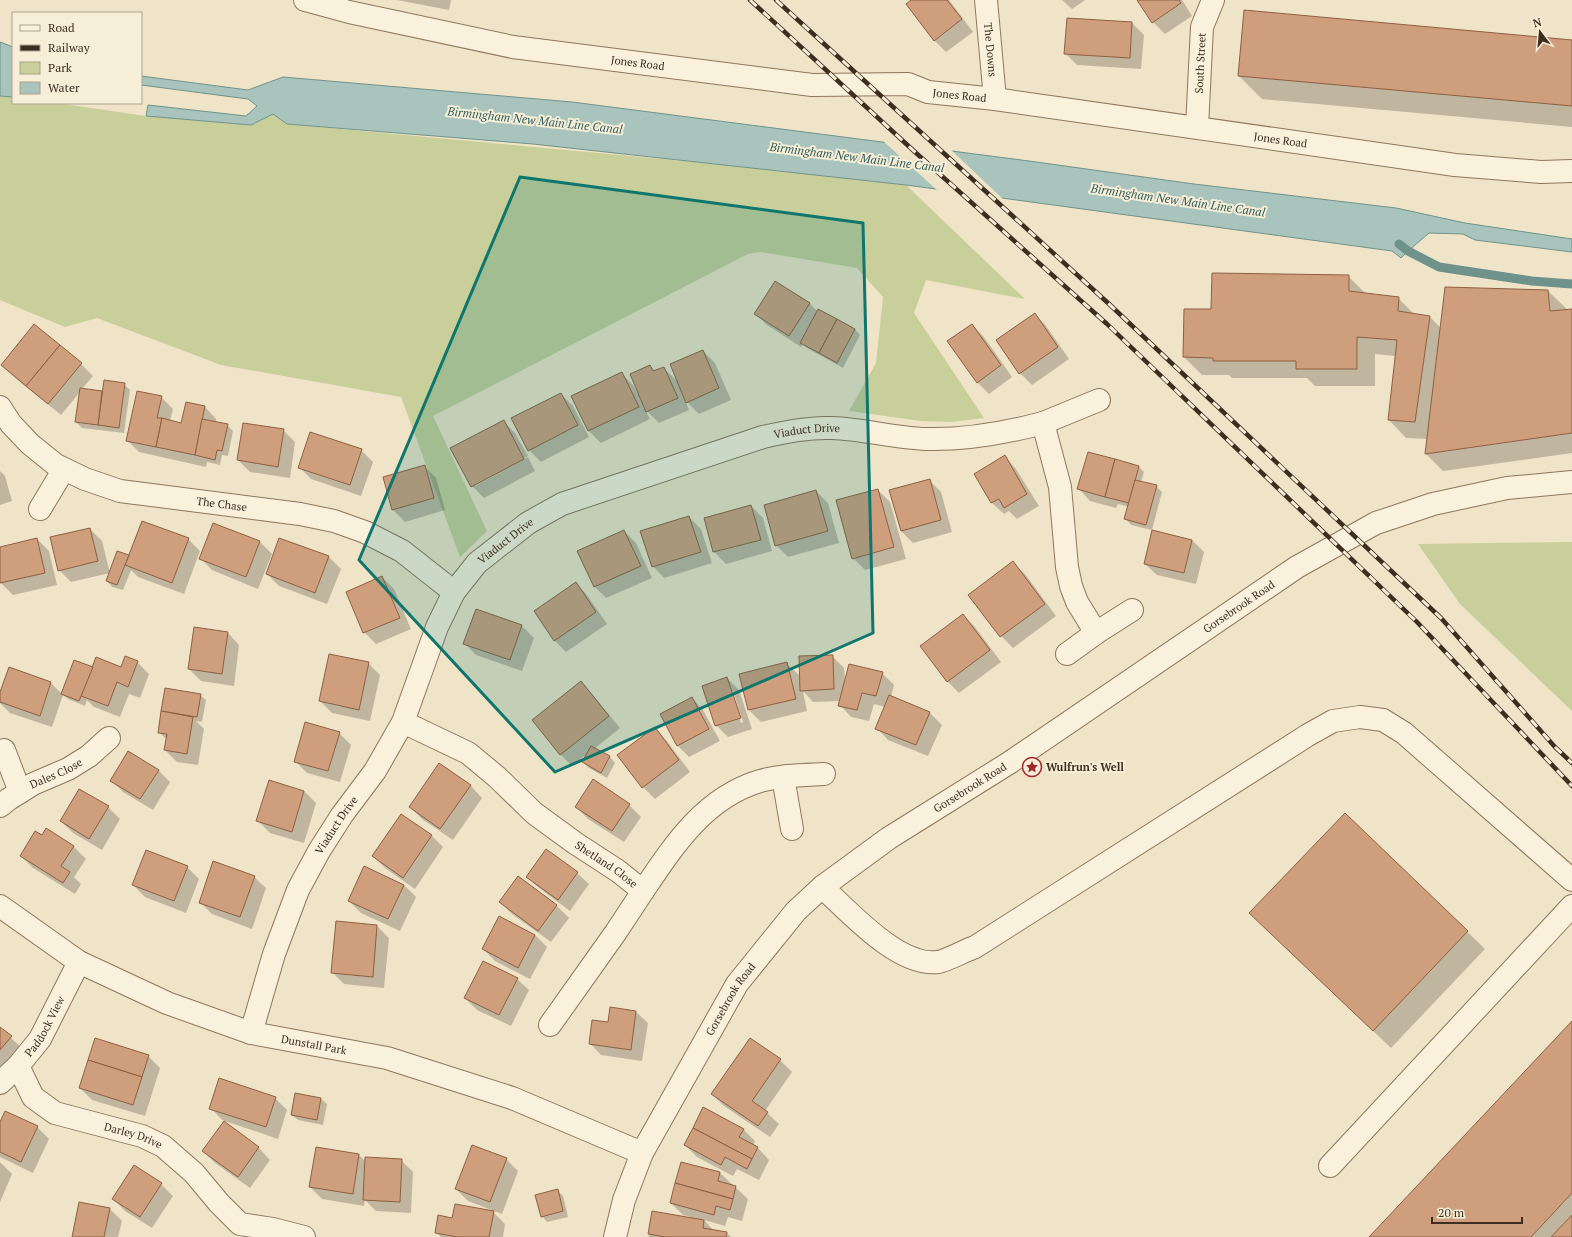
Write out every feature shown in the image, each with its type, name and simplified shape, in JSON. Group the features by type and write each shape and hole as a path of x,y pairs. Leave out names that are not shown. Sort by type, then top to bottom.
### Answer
{"street":[{"name":"Jones Road","path":"305,0 349,12 513,47 812,85 908,84 928,92 1197,127 1455,165 1541,172 1572,171"},
{"name":"The Downs","path":"986,0 996,100"},
{"name":"South Street","path":"1197,127 1202,27 1213,0"},
{"name":"Viaduct Drive","path":"251,1034 274,954 298,890 319,851 342,815 375,771 403,722 437,626 454,592 478,563 528,523 562,504 763,437 792,430 832,428 926,439 970,438 1043,423 1099,400"},
{"name":"The Chase","path":"0,407 11,424 30,444 56,465 85,479 120,490 300,514 334,521 365,532 402,552 454,592"},
{"path":"1043,423 1060,487 1067,567 1071,586 1077,602 1096,632"},
{"path":"40,509 64,469"},
{"name":"Gorsebrook Road","path":"615,1237 624,1200 642,1153 737,984 796,911 822,887 889,838 1009,763 1297,567 1376,523 1433,504 1507,488 1572,482"},
{"path":"1067,654 1096,632 1132,610"},
{"path":"822,887 886,945 913,960 938,962 974,946 1308,735 1333,722 1360,717 1383,720 1404,733 1572,880"},
{"name":"Shetland Close","path":"403,722 468,753 497,777 534,813 575,843 618,871 643,891 667,855 705,811 729,794 761,781 783,777 824,774"},
{"name":"Dales Close","path":"0,806 33,784 68,769 90,756 109,738"},
{"path":"4,750 20,792"},
{"path":"783,777 792,829"},
{"path":"550,1025 643,891"},
{"name":"Dunstall Park","path":"0,906 79,962 167,1003 251,1034 387,1058 512,1098 642,1153"},
{"path":"1330,1166 1572,906"},
{"name":"Paddock View","path":"0,1083 18,1066 40,1039 79,962"},
{"name":"Darley Drive","path":"18,1066 34,1097 55,1113 142,1136 163,1146 194,1173 219,1203 237,1230 273,1229 304,1237"}],"highlighted area":[{"path":"520,177 863,223 873,633 555,772 359,560"}],"green space":[{"path":"0,96 12,97 12,104 64,104 146,116 251,125 273,114 287,124 705,163 906,185 1025,299 926,280 914,313 984,418 952,422 921,421 849,411 876,363 883,297 857,268 761,252 748,254 433,416 487,531 460,557 401,397 221,365 97,318 65,327 0,300"},
{"path":"1572,542 1572,711 1460,604 1418,544"}],"water":[{"path":"0,42 12,47 12,97 0,96"},
{"name":"Birmingham New Main Line Canal","path":"142,76 248,90 283,77 572,102 1029,161 1194,184 1396,208 1465,223 1572,239 1572,252 1475,240 1463,234 1429,233 1401,258 1392,251 906,185 533,144 287,124 273,114 251,125 146,116 148,105 246,116 257,106 248,99 142,85"}],"pier":[{"path":"882,140 950,149 1004,200 938,191"}],"building":[{"path":"911,0 947,0 962,19 934,41 906,4"},
{"path":"1137,0 1179,0 1181,3 1152,23"},
{"path":"1244,10 1572,40 1572,106 1238,76"},
{"path":"1067,18 1132,22 1130,58 1064,54"},
{"path":"1212,273 1349,275 1349,291 1399,297 1398,311 1430,316 1415,422 1388,420 1397,340 1357,337 1357,369 1296,369 1296,361 1213,361 1213,358 1183,357 1184,309 1211,309"},
{"path":"775,281 810,303 789,336 754,314"},
{"path":"1445,287 1548,290 1550,311 1572,309 1572,433 1425,454"},
{"path":"818,309 837,319 819,353 800,343"},
{"path":"1035,313 1058,347 1019,374 996,340"},
{"path":"837,319 855,329 837,363 819,353"},
{"path":"34,324 60,345 26,386 1,365"},
{"path":"972,324 1001,365 977,383 947,341"},
{"path":"60,345 82,363 48,404 26,386"},
{"path":"703,350 719,388 686,403 670,364"},
{"path":"650,365 653,371 664,367 678,398 646,412 630,374"},
{"path":"622,372 639,407 588,431 571,396"},
{"path":"104,380 125,383 119,428 98,425"},
{"path":"80,388 102,391 98,425 75,422"},
{"path":"137,391 162,396 157,418 162,418 156,447 126,441"},
{"path":"561,393 578,425 528,451 511,418"},
{"path":"186,402 205,406 195,455 156,447 162,418 181,423"},
{"path":"202,419 228,424 222,451 217,450 215,460 195,455"},
{"path":"504,420 524,459 471,487 450,448"},
{"path":"243,423 284,429 278,467 237,460"},
{"path":"310,432 362,449 350,485 298,468"},
{"path":"1088,452 1115,459 1105,497 1077,489"},
{"path":"1005,455 1027,494 1004,508 999,499 991,503 974,474"},
{"path":"1115,459 1139,466 1129,503 1105,497"},
{"path":"425,465 434,498 392,510 383,477"},
{"path":"930,479 941,520 901,531 889,490"},
{"path":"1135,480 1157,485 1146,525 1124,519"},
{"path":"878,489 894,547 852,559 836,500"},
{"path":"816,490 828,531 775,546 764,505"},
{"path":"751,505 761,540 713,552 704,518"},
{"path":"689,516 701,552 652,567 640,531"},
{"path":"142,521 189,538 172,583 125,565"},
{"path":"213,523 260,541 246,577 199,559"},
{"path":"90,528 98,561 58,571 50,537"},
{"path":"624,530 641,566 594,587 577,551"},
{"path":"1152,530 1192,540 1184,573 1144,564"},
{"path":"37,538 45,573 0,583 0,547"},
{"path":"279,538 329,556 315,593 266,574"},
{"path":"117,551 129,555 117,585 106,581"},
{"path":"1013,561 1045,604 1000,637 968,595"},
{"path":"382,576 400,618 363,633 346,592"},
{"path":"576,582 596,612 554,641 534,611"},
{"path":"476,609 522,625 510,660 463,644"},
{"path":"963,614 990,650 947,682 920,646"},
{"path":"194,627 228,632 222,674 188,669"},
{"path":"329,654 369,662 359,710 319,701"},
{"path":"833,655 834,689 800,691 799,656"},
{"path":"125,656 138,661 128,687 117,682 108,706 81,696 96,657 121,667"},
{"path":"74,660 93,667 79,701 61,694"},
{"path":"787,662 796,699 748,710 739,674"},
{"path":"849,664 883,672 876,696 862,693 857,710 838,706"},
{"path":"9,667 51,682 40,716 0,702 0,692"},
{"path":"727,677 741,718 715,726 702,686"},
{"path":"581,681 609,716 560,755 532,720"},
{"path":"165,688 201,694 197,717 161,711"},
{"path":"889,695 930,712 916,745 875,729"},
{"path":"692,697 709,729 677,746 660,714"},
{"path":"161,711 193,717 187,754 164,750 167,734 158,733"},
{"path":"305,722 340,732 328,771 294,762"},
{"path":"655,727 679,760 642,788 617,755"},
{"path":"591,746 610,756 601,773 582,762"},
{"path":"128,751 159,770 140,799 110,781"},
{"path":"439,763 471,785 440,829 409,807"},
{"path":"593,779 630,804 612,831 575,807"},
{"path":"269,780 304,791 292,832 256,821"},
{"path":"79,789 109,806 89,839 60,821"},
{"path":"1345,813 1468,931 1373,1031 1249,913"},
{"path":"401,814 432,835 403,878 372,856"},
{"path":"46,828 74,846 61,866 70,872 63,883 20,856 35,831 42,835"},
{"path":"546,849 578,872 558,900 526,877"},
{"path":"146,850 188,866 174,901 132,885"},
{"path":"213,861 255,876 240,917 199,903"},
{"path":"364,866 404,885 388,919 348,901"},
{"path":"518,876 557,905 538,931 499,902"},
{"path":"499,916 535,935 518,968 482,949"},
{"path":"336,921 377,925 373,977 331,973"},
{"path":"483,961 518,978 499,1015 464,998"},
{"path":"610,1007 636,1011 631,1050 589,1044 592,1020 608,1022"},
{"path":"1572,1021 1572,1193 1531,1237 1369,1237"},
{"path":"0,1027 12,1036 0,1050"},
{"path":"95,1038 149,1055 142,1077 88,1060"},
{"path":"750,1038 781,1059 752,1101 768,1112 758,1126 711,1094"},
{"path":"88,1060 142,1077 133,1105 79,1088"},
{"path":"219,1078 276,1097 266,1127 209,1109"},
{"path":"295,1093 321,1098 317,1120 291,1115"},
{"path":"703,1107 744,1129 739,1137 758,1147 752,1159 693,1128"},
{"path":"5,1111 38,1126 21,1162 0,1152 0,1122"},
{"path":"224,1121 259,1147 238,1177 202,1151"},
{"path":"693,1128 752,1159 747,1169 725,1157 721,1165 684,1145"},
{"path":"472,1145 507,1158 490,1202 455,1189"},
{"path":"316,1147 359,1154 353,1194 309,1187"},
{"path":"365,1157 402,1159 400,1202 363,1200"},
{"path":"681,1162 720,1172 718,1181 736,1186 733,1199 675,1183"},
{"path":"134,1165 162,1183 140,1217 112,1199"},
{"path":"675,1183 733,1199 730,1210 716,1206 714,1215 670,1203"},
{"path":"558,1189 563,1211 541,1217 535,1195"},
{"path":"79,1202 110,1208 104,1237 72,1237"},
{"path":"455,1204 494,1211 489,1237 457,1237 435,1233 438,1215 452,1218"},
{"path":"652,1211 704,1220 703,1228 727,1232 726,1237 665,1237 648,1234"},
{"path":"1572,1215 1572,1237 1551,1237"}],"waterway":[{"path":"1399,244 1408,251 1439,267 1532,281 1572,284"}],"railway":[{"path":"750,0 915,152 1107,324 1417,622 1572,786"},
{"path":"776,0 1108,303 1441,618 1555,747 1572,763"}],"place":[{"name":"Wulfrun's Well","path":"1032,767"}]}
